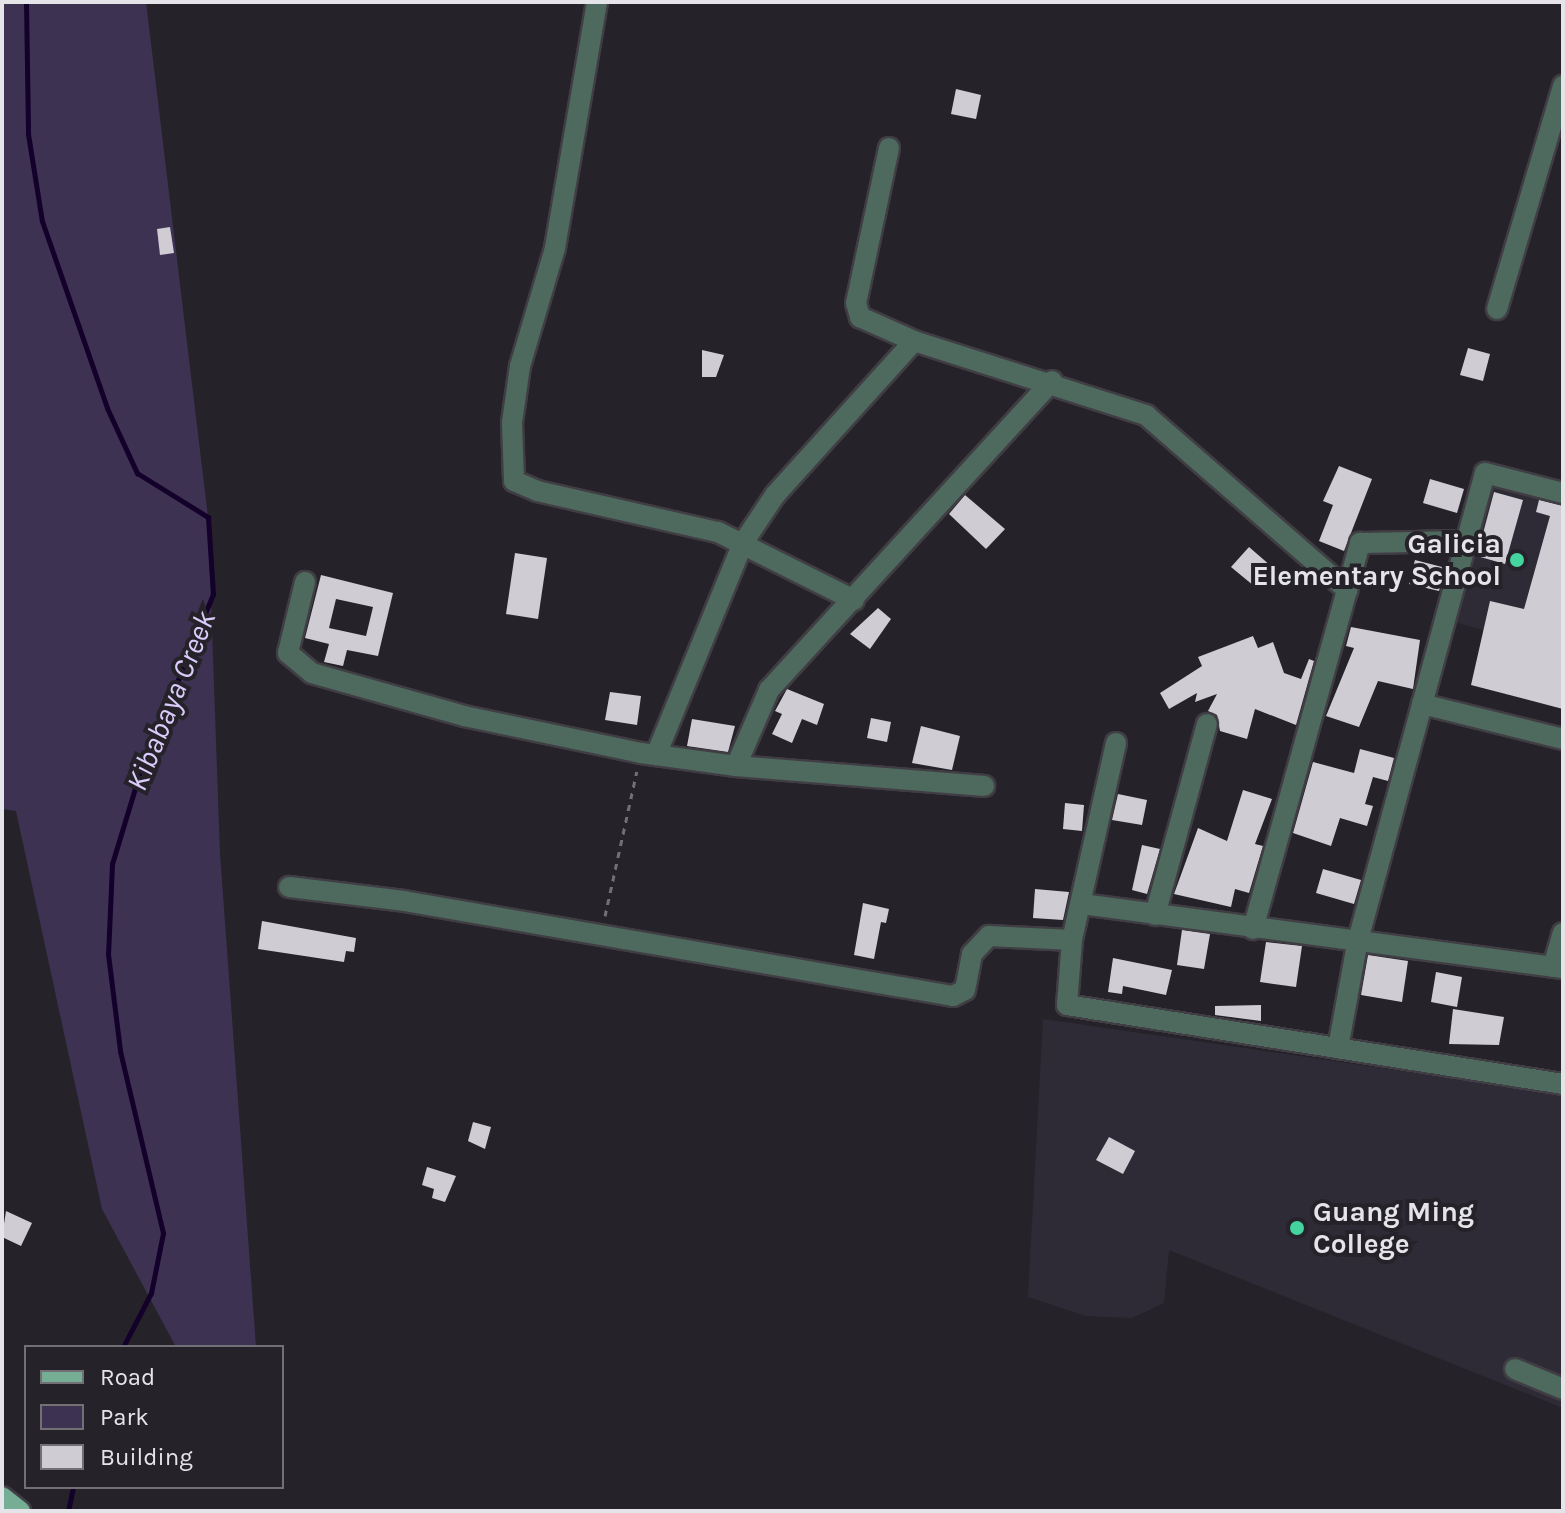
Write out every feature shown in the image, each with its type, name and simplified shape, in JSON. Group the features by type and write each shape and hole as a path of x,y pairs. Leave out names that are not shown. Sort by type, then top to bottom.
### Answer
{"main road":[{"path":"2,1497 20,1511"}],"street":[{"path":"597,2 555,248 520,366 512,423 514,481 537,491 718,532 854,600"},
{"path":"1497,309 1563,86"},
{"path":"889,148 856,313 914,341 1052,381 1146,415 1347,590"},
{"path":"648,754 743,543 775,495 914,341"},
{"path":"736,766 769,690 1052,381"},
{"path":"1338,1048 1357,944 1485,473 1563,493"},
{"path":"1253,929 1360,543 1466,541"},
{"path":"305,582 288,653 312,673 464,716 648,754 736,766 984,786"},
{"path":"1422,704 1563,739"},
{"path":"1155,915 1207,724"},
{"path":"1116,743 1072,940 1067,1005 1563,1084"},
{"path":"289,887 404,901 953,996 965,990 972,954 989,936 1072,940"},
{"path":"1082,904 1357,944 1558,968 1563,933"},
{"path":"1515,1369 1563,1389"}],"path":[{"path":"601,936 648,754"}],"shaded area":[{"name":"Galicia Elementary School","path":"1493,479 1563,498 1563,652 1454,622"},
{"name":"Guang Ming College","path":"1043,1019 1563,1094 1563,1408 1169,1250 1164,1303 1132,1318 1086,1316 1028,1297"}],"green space":[{"path":"2,2 146,2 208,517 220,854 256,1345 175,1345 102,1209 16,811 2,809"}],"building":[{"path":"956,89 981,95 976,119 951,114"},
{"path":"170,227 174,253 160,255 157,229"},
{"path":"1468,348 1490,354 1483,381 1460,375"},
{"path":"702,350 724,355 716,377 702,377"},
{"path":"1339,466 1372,479 1344,551 1319,541 1333,505 1323,501"},
{"path":"1430,479 1464,489 1457,513 1423,503"},
{"path":"1494,492 1523,500 1505,564 1477,556"},
{"path":"965,495 1005,529 986,549 949,514"},
{"path":"1539,500 1563,506 1563,709 1471,685 1490,601 1524,609 1550,516 1536,512"},
{"path":"1249,547 1271,566 1254,586 1231,567"},
{"path":"515,553 547,558 538,619 506,614"},
{"path":"1415,560 1446,568 1439,591 1409,584"},
{"path":"321,575 393,593 378,656 347,650 343,666 324,662 329,644 305,638","holes":["336,599 373,607 366,636 329,628"]},
{"path":"878,608 891,619 870,649 850,634"},
{"path":"1351,627 1420,640 1413,689 1378,681 1359,727 1326,716 1354,648 1346,646"},
{"path":"1253,636 1258,648 1273,642 1284,673 1301,679 1309,659 1314,661 1296,725 1255,709 1247,739 1220,731 1217,715 1208,711 1217,694 1195,702 1197,693 1169,709 1160,693 1202,666 1198,657"},
{"path":"787,689 824,704 817,725 802,719 792,743 772,734 782,714 775,711"},
{"path":"610,692 641,696 637,725 605,720"},
{"path":"871,718 891,722 887,742 867,738"},
{"path":"692,719 735,726 728,752 687,746"},
{"path":"921,726 960,736 952,770 912,763"},
{"path":"1360,749 1394,758 1388,781 1373,777 1365,804 1373,806 1367,826 1340,818 1331,846 1293,833 1313,762 1354,773"},
{"path":"1243,790 1272,799 1255,844 1263,846 1249,893 1235,889 1231,907 1174,894 1198,828 1227,841"},
{"path":"1118,794 1147,800 1142,825 1112,820"},
{"path":"1065,803 1084,805 1082,831 1063,829"},
{"path":"1142,845 1160,849 1147,894 1132,890"},
{"path":"1323,869 1361,880 1354,904 1316,893"},
{"path":"1035,889 1069,892 1063,920 1033,918"},
{"path":"863,903 889,909 886,923 881,922 874,959 854,955"},
{"path":"262,921 356,938 354,952 346,951 344,962 258,949"},
{"path":"1182,930 1210,934 1204,969 1177,965"},
{"path":"1266,942 1302,946 1296,987 1260,982"},
{"path":"1368,955 1408,961 1402,1002 1361,995"},
{"path":"1113,958 1172,970 1166,995 1123,986 1122,994 1108,992"},
{"path":"1436,972 1462,977 1457,1007 1431,1002"},
{"path":"1261,1005 1261,1021 1215,1015 1215,1006"},
{"path":"1453,1009 1504,1017 1499,1045 1449,1044"},
{"path":"473,1122 491,1127 485,1149 468,1141"},
{"path":"1109,1137 1135,1151 1123,1174 1096,1160"},
{"path":"427,1167 456,1176 445,1202 432,1198 434,1189 422,1185"},
{"path":"6,1211 32,1223 21,1246 2,1237"}],"waterway":[{"name":"Kibabaya Creek","path":"26,2 28,134 42,221 107,408 137,473 208,517 213,594 139,775 112,864 108,954 120,1051 163,1233 151,1293 124,1345"},
{"name":"Kibabaya Creek","path":"68,1511 73,1489"}],"place":[{"name":"Galicia Elementary School","path":"1517,560"},
{"name":"Guang Ming College","path":"1297,1228"}]}
